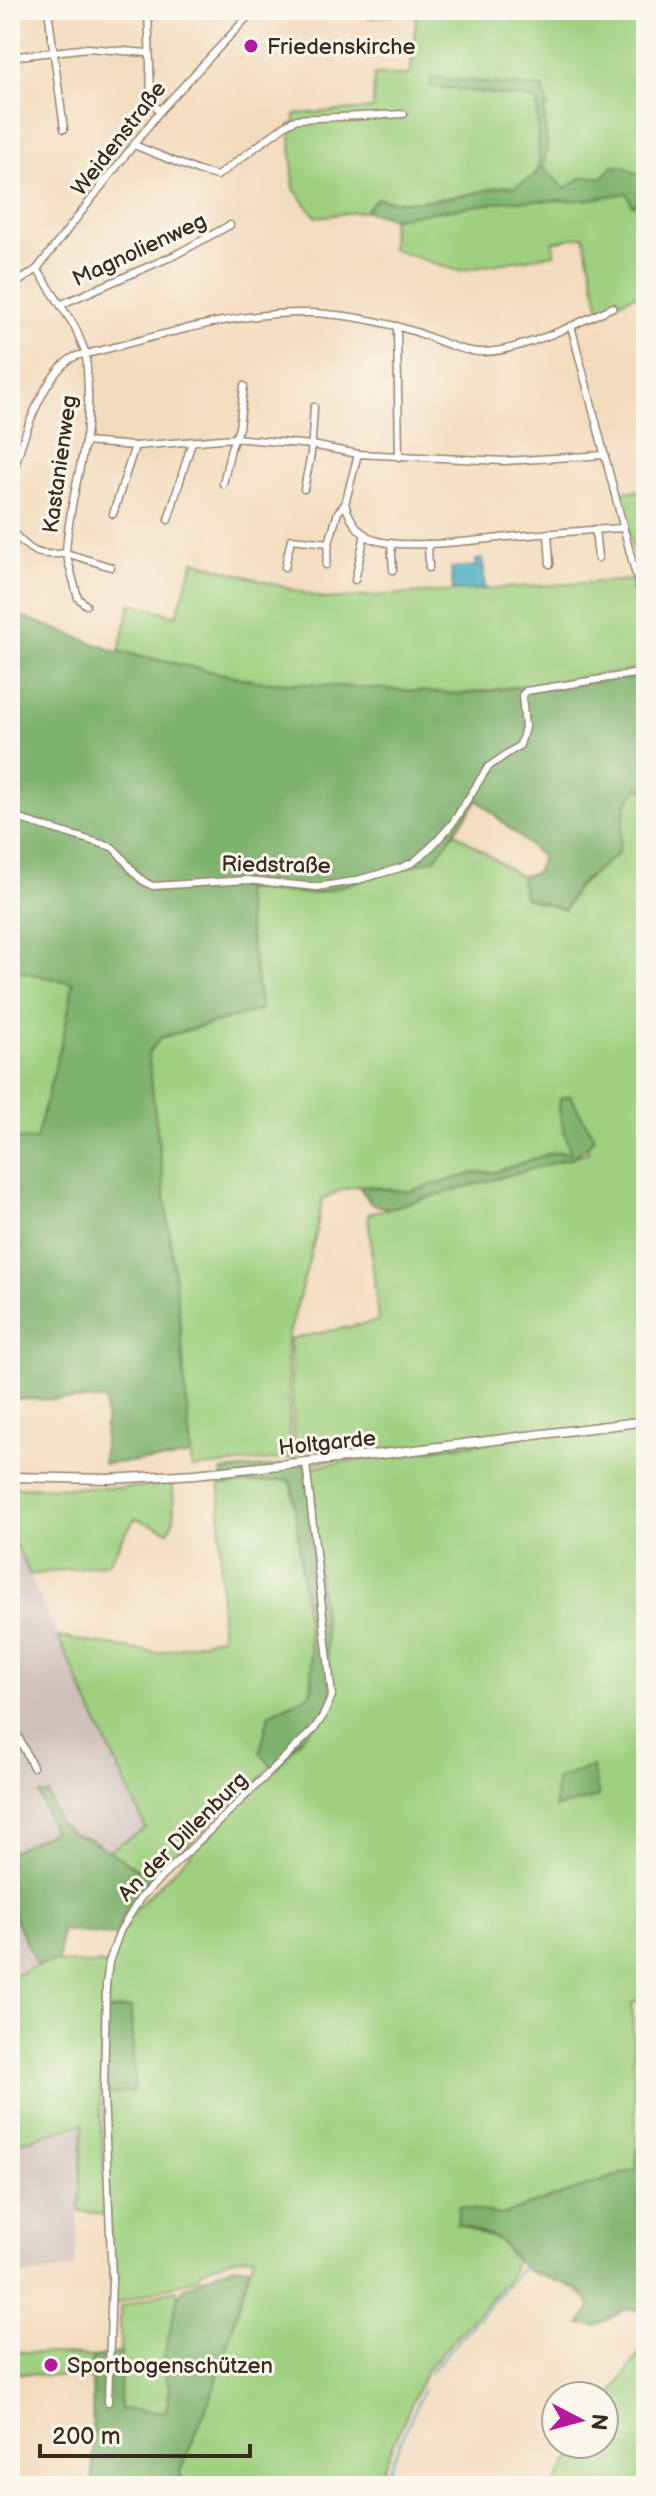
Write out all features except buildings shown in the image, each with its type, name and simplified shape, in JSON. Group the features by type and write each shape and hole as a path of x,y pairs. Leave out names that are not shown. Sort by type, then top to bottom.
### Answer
{"street":[{"path":"48,10 64,129"},
{"path":"148,10 147,53 152,102 160,111"},
{"name":"Weidenstraße","path":"10,288 37,269 160,111 254,10"},
{"path":"10,57 88,48 147,53"},
{"path":"134,145 217,176 297,119 404,114"},
{"name":"Magnolienweg","path":"62,304 175,255 230,225"},
{"path":"37,269 62,304 86,354 214,321 265,314 346,316 397,326 463,349 486,352 508,348 571,326 613,307"},
{"path":"397,326 399,457"},
{"path":"571,326 646,614"},
{"name":"Kastanienweg","path":"10,493 18,451 42,397 64,365 73,357 86,354 88,415 70,506 66,553 78,598 86,605"},
{"path":"223,484 239,428 244,386"},
{"path":"304,489 312,445 314,407"},
{"path":"85,442 135,446 234,438 312,445 358,454 504,461 605,455"},
{"path":"168,520 192,442"},
{"path":"113,514 135,446"},
{"path":"326,565 329,543 338,512 345,504 358,454"},
{"path":"345,504 349,516 365,534 373,539 391,542 428,544 623,528"},
{"name":"Kastanienweg","path":"10,529 28,549 47,556 66,553 111,567"},
{"path":"595,529 598,558"},
{"path":"548,533 550,564"},
{"path":"355,580 365,534"},
{"path":"285,567 291,539 329,543"},
{"path":"391,542 393,570"},
{"path":"428,544 429,568"},
{"name":"Riedstraße","path":"10,816 112,847 122,855 140,881 153,886 247,880 317,887 354,881 414,862 452,824 488,767 520,745 525,728 522,695 526,691 646,672"},
{"name":"Holtgarde","path":"10,1477 109,1479 195,1474 646,1421"},
{"name":"An der Dillenburg","path":"108,2402 112,2279 104,2033 109,1962 126,1918 141,1897 314,1729 329,1705 332,1696 306,1463"},
{"path":"10,1720 33,1767"}],"shaded area":[{"path":"10,1533 146,1828 12,1909 35,1966 10,1977"},
{"path":"83,2123 75,2268 10,2278 10,2145"}],"green space":[{"path":"360,10 646,10 646,173 637,174 623,166 604,177 582,177 565,189 543,168 547,146 544,108 548,109 543,88 431,86 537,100 539,160 534,175 514,188 498,187 424,201 377,198 365,211 316,217 294,189 290,126 295,122 295,114 373,109 374,75 410,75 417,11 368,18"},
{"path":"431,77 543,88 549,109 544,109 547,146 543,168 565,189 582,177 603,177 611,167 623,166 637,174 646,173 646,202 632,205 627,193 585,200 507,201 392,218 365,211 377,198 424,201 514,187 535,176 539,168 537,100 430,86"},
{"path":"627,193 633,205 646,202 646,291 600,309 584,236 553,242 555,254 458,271 391,249 392,218 507,201 585,200"},
{"path":"646,490 646,604 621,492"},
{"path":"194,561 325,599 633,580 646,622 646,669 462,694 256,681 119,651 131,603 176,616"},
{"path":"10,612 115,651 256,681 462,694 520,687 523,691 646,676 646,790 638,787 626,805 618,853 577,886 564,910 524,897 521,876 536,873 542,857 478,800 435,859 314,894 243,889 261,1010 161,1037 148,1053 180,1324 191,1455 103,1464 106,1400 10,1399 10,1138 36,1140 73,983 10,969"},
{"path":"638,786 646,790 646,1998 632,2003 637,2169 502,2215 457,2224 500,2241 515,2261 510,2277 426,2371 375,2486 182,2486 180,2472 216,2383 254,2256 228,2260 202,2270 199,2277 112,2305 104,2095 130,2008 105,2011 105,1992 100,2076 107,2215 79,2211 83,2123 10,2145 10,1977 51,1962 108,1965 126,1918 274,1771 329,1705 309,1467 523,1437 295,1464 290,1339 378,1321 368,1214 589,1152 587,1147 594,1138 570,1153 554,1153 495,1172 474,1173 411,1192 363,1185 341,1190 322,1200 287,1342 291,1458 192,1468 180,1324 148,1053 161,1038 261,1010 243,889 314,894 435,859 454,832 521,877 524,897 564,910 576,889 618,853 626,805"},
{"path":"10,969 73,983 36,1141 10,1138"},
{"path":"570,1095 594,1137 587,1147 571,1158 390,1208 371,1204 359,1186 408,1192 474,1173 495,1172 554,1152 570,1153 559,1111 560,1099"},
{"path":"306,1463 332,1696 323,1716 272,1767 260,1752 269,1714 309,1695 313,1684 293,1489 289,1480 220,1485 222,1471"},
{"path":"290,1480 310,1627 312,1679 309,1695 269,1714 272,1767 152,1878 108,1851 146,1828 58,1637 158,1653 221,1637 220,1485"},
{"path":"173,1484 174,1518 169,1531 135,1518 108,1563 30,1575 10,1533 10,1487 123,1488"},
{"path":"592,1767 599,1797 555,1808 556,1779"},
{"path":"39,1794 48,1794 59,1823 72,1833 90,1839 152,1878 129,1905 115,1936 61,1930 58,1962 36,1964 10,1908 10,1852 53,1831"},
{"path":"131,2008 135,2091 104,2095 105,2011"},
{"path":"640,2149 646,2182 646,2309 624,2310 597,2326 580,2324 591,2308 581,2293 529,2271 498,2240 457,2224 459,2206 502,2215 636,2169 636,2152"},
{"path":"233,2265 249,2267 216,2383 180,2472 182,2486 93,2486 92,2357 121,2353 120,2409 166,2412 170,2388 161,2367 178,2296 185,2287"},
{"path":"176,2289 178,2296 174,2319 161,2367 170,2388 166,2412 120,2410 120,2307"},
{"path":"646,2342 646,2486 553,2486 570,2460 620,2460 620,2382"},
{"name":"Sportbogenschützen","path":"10,2351 92,2357 93,2380 10,2372"}],"water":[{"path":"483,559 485,589 453,591 451,568 476,566 476,560"}],"waterway":[{"path":"430,2373 524,2266"},
{"path":"381,2486 424,2389"}],"place":[{"name":"Friedenskirche","path":"251,46"},
{"name":"Sportbogenschützen","path":"51,2365"}]}
